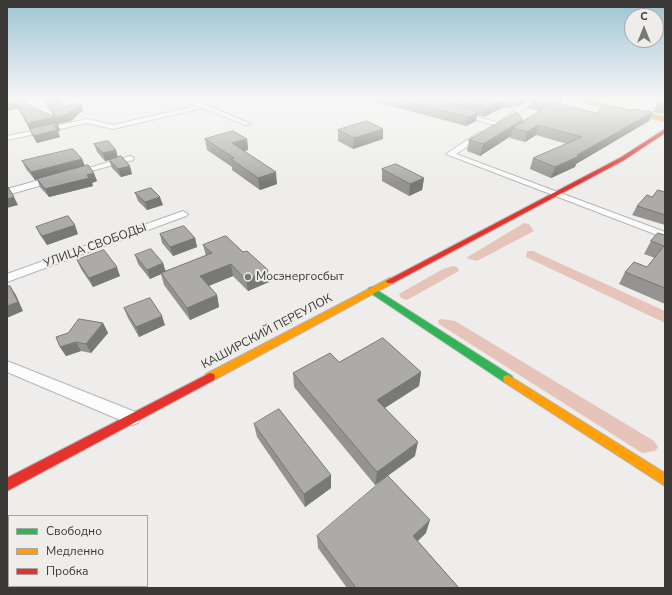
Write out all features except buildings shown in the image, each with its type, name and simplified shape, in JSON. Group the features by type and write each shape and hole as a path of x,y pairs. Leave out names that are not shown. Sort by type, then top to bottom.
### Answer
{"main road":[{"name":"КАШИРСКИЙ ПЕРЕУЛОК","path":"7,485 519,212 558,194 630,154 665,131"},
{"path":"372,290 476,359 665,480"}],"street":[{"path":"7,138 60,127"},
{"path":"494,127 450,154 665,235"},
{"path":"7,192 130,158"},
{"name":"УЛИЦА СВОБОДЫ","path":"7,278 182,214"},
{"path":"7,366 132,418"}],"shaded area":[{"path":"524,223 529,224 534,231 477,261 466,258"},
{"path":"527,251 533,251 665,311 665,323 526,257"},
{"path":"453,266 457,267 459,271 407,300 401,298 399,294 443,269"},
{"path":"442,319 455,321 654,441 658,447 655,451 642,453 439,324 438,320"}],"traffic: fast":[{"path":"372,290 508,379"}],"traffic: slow":[{"path":"210,377 390,281"},
{"path":"508,379 665,480"}],"traffic: jam":[{"path":"390,281 622,159 665,131"},
{"path":"7,485 210,377"}],"place":[{"name":"Мосэнергосбыт","path":"248,277"}]}
